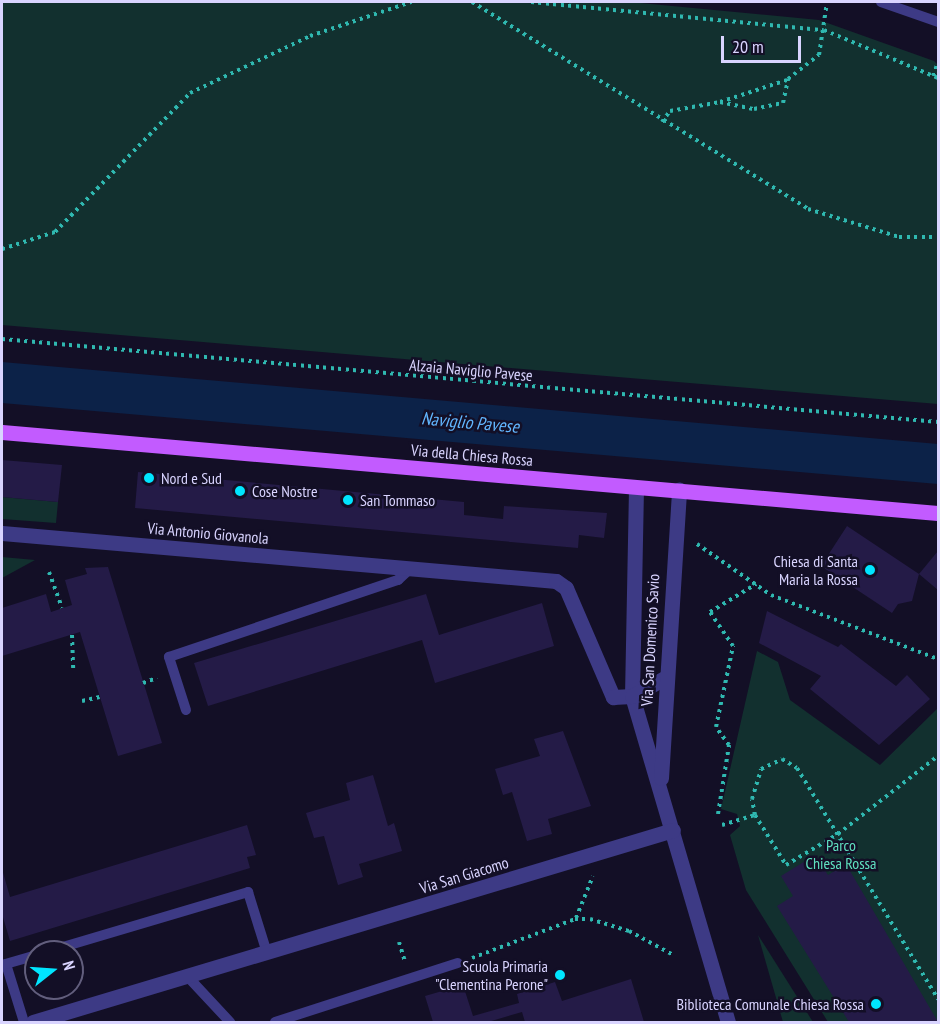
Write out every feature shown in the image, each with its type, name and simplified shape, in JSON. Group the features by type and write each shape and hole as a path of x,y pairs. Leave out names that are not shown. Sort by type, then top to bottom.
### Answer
{"main road":[{"name":"Via della Chiesa Rossa","path":"2,432 939,513"}],"street":[{"name":"Via San Domenico Savio","path":"636,488 632,696 728,1023"},
{"name":"Via San Domenico Savio","path":"661,793 665,678 679,490"},
{"name":"Via Antonio Giovanola","path":"2,533 556,581 566,588"},
{"name":"Via San Domenico Savio","path":"566,588 613,697 632,696"},
{"path":"632,696 665,678"},
{"name":"Via San Giacomo","path":"33,1023 673,830"}],"lane":[{"path":"881,2 939,22"},
{"path":"186,710 169,657 398,580 411,568"},
{"path":"84,941 248,892 267,953"},
{"path":"24,959 4,965 24,1023"},
{"path":"275,1023 458,963"},
{"path":"188,977 230,1023"}],"path":[{"path":"2,249 55,232 190,93 310,36 411,2"},
{"path":"472,2 662,122 808,209 899,237 939,237"},
{"path":"531,2 824,30 936,77 939,62"},
{"path":"662,122 670,111 720,102 788,79 819,55 826,2"},
{"path":"720,102 754,109 783,103 788,79"},
{"name":"Alzaia Naviglio Pavese","path":"2,339 939,422"},
{"path":"695,543 771,595 939,658"},
{"path":"49,572 62,608"},
{"path":"718,814 729,745 716,727 733,646 710,612 756,584"},
{"path":"72,635 73,672"},
{"path":"82,701 100,697"},
{"path":"939,756 838,834 786,865 755,815 752,799 761,769 782,759 797,768 838,834 939,999"},
{"path":"722,825 755,815"},
{"path":"575,919 592,887 588,856"},
{"path":"458,963 575,919 621,928 675,956"}],"green space":[{"path":"2,2 630,2 819,20 934,61 938,65 938,404 2,325"},
{"path":"2,497 58,502 56,523 2,519"},
{"path":"2,557 35,560 2,578"},
{"name":"Parco Chiesa Rossa","path":"757,651 778,662 790,700 880,765 938,708 938,1022 828,1022 746,890 730,835 740,826 737,814 721,809"},
{"path":"758,935 813,1022 783,1022"}],"water":[{"name":"Naviglio Pavese","path":"2,362 938,444 938,484 2,403"}],"building":[{"path":"2,460 62,465 58,502 2,497"},
{"path":"138,472 464,502 464,515 503,519 504,506 607,513 604,538 579,535 578,548 135,508"},
{"name":"Chiesa di Santa Maria la Rossa","path":"847,526 919,574 912,601 898,604 892,613 821,566"},
{"path":"938,551 938,590 919,574"},
{"path":"108,567 162,743 118,756 80,632 2,656 2,608 46,594 51,612 72,605 65,580 87,574 85,568"},
{"path":"426,594 439,635 542,603 554,646 435,683 422,640 208,706 194,663"},
{"path":"767,611 838,647 841,644 896,686 907,675 930,699 879,745 810,689 821,676 759,643"},
{"path":"563,731 591,806 548,819 552,834 527,841 512,792 503,795 495,769 540,756 534,739"},
{"path":"373,775 388,826 394,823 402,851 359,864 363,877 338,885 324,836 314,838 306,813 350,800 346,783"},
{"path":"247,825 256,855 247,857 250,868 10,941 2,914 2,869 10,897"},
{"path":"815,855 828,875 846,864 938,1022 849,1022 777,906 793,896 781,876"},
{"path":"631,979 644,1022 525,1022 522,1012 488,1022 433,1022 425,996 463,985 473,1016 519,1003 517,994 555,982 562,1001"}],"place":[{"name":"Nord e Sud","path":"149,478"},
{"name":"Cose Nostre","path":"240,491"},
{"name":"San Tommaso","path":"348,500"},
{"name":"Chiesa di Santa Maria la Rossa","path":"870,570"},
{"name":"Scuola Primaria \"Clementina Perone\"","path":"560,975"},
{"name":"Biblioteca Comunale Chiesa Rossa","path":"876,1004"}]}
